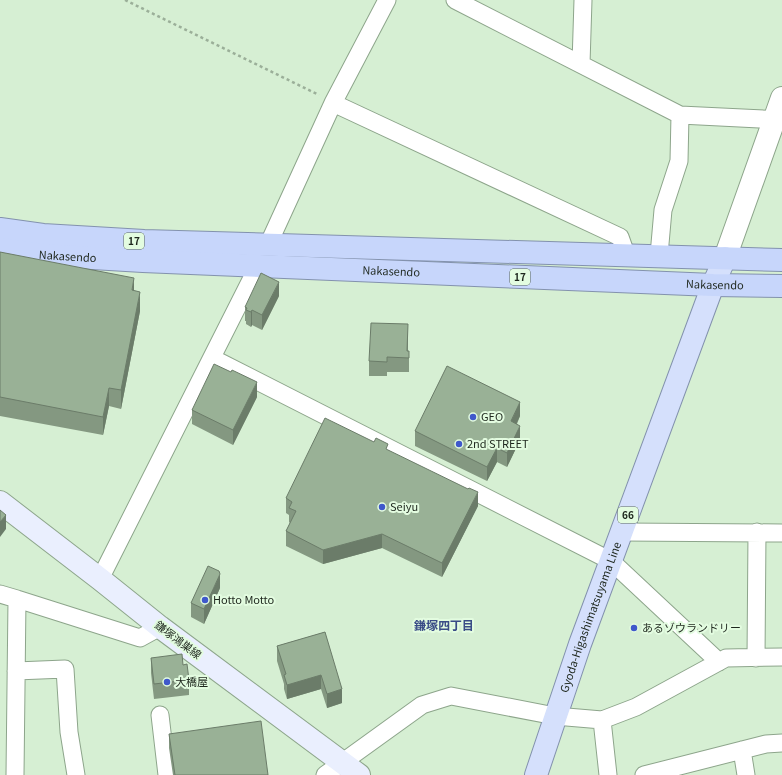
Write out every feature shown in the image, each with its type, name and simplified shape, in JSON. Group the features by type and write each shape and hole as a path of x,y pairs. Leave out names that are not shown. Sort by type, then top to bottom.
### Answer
{"highway":[{"name":"Nakasendo","path":"0,229 43,235 144,241 626,254 782,260"},
{"name":"Nakasendo","path":"0,249 42,255 135,261 782,286"}],"main road":[{"name":"Gyoda-Higashimatsuyama Line","path":"536,775 580,644 713,284 725,258"},
{"name":"鎌塚鴻巣線","path":"0,502 160,627 351,769"}],"street":[{"path":"268,244 333,103 387,0"},
{"path":"456,0 680,115 778,120"},
{"path":"581,64 583,0"},
{"path":"725,258 778,120 782,98"},
{"path":"333,103 620,237 626,254"},
{"path":"659,255 663,210 679,161 680,115"},
{"path":"100,579 258,266"},
{"path":"212,358 611,561 719,662"},
{"path":"622,532 782,533"},
{"path":"756,658 757,532"},
{"path":"0,594 140,638 160,627"},
{"path":"15,775 17,599"},
{"path":"325,775 351,769 422,705 451,696 555,716 602,720 636,707 726,658 782,658"},
{"path":"16,671 65,669 69,732 76,775"},
{"path":"160,715 167,775"},
{"path":"602,720 608,775"},
{"path":"644,775 766,744 782,743"},
{"path":"742,750 746,775"}],"path":[{"path":"125,0 333,103"}],"building":[{"path":"0,252 134,278 132,290 140,292 121,390 109,388 103,417 0,397"},
{"path":"261,273 279,282 262,315 252,310 251,312 246,310 247,308 245,307"},
{"path":"371,323 408,324 407,351 409,351 409,358 387,357 387,362 369,361"},
{"path":"214,364 231,372 232,370 257,382 233,430 192,410"},
{"path":"447,366 520,402 511,421 520,426 507,453 497,448 487,467 415,431"},
{"path":"325,418 374,442 376,438 388,444 386,449 468,489 469,488 478,492 442,563 382,534 323,550 286,531 296,511 289,508 292,502 286,498"},
{"path":"0,510 6,515 0,522"},
{"path":"208,566 219,571 220,574 204,609 191,603"},
{"path":"325,632 342,689 327,694 321,675 287,685 284,675 286,674 277,646"},
{"path":"182,654 183,665 187,664 189,680 154,684 151,658"},
{"path":"261,721 268,775 175,775 169,734"}],"place":[{"name":"GEO","path":"473,417"},
{"name":"2nd STREET","path":"459,444"},
{"name":"Seiyu","path":"382,507"},
{"name":"Hotto Motto","path":"205,600"},
{"name":"あるゾウランドリー","path":"634,628"},
{"name":"大橋屋","path":"167,682"}],"district":[{"name":"鎌塚四丁目","path":"444,626"}]}
